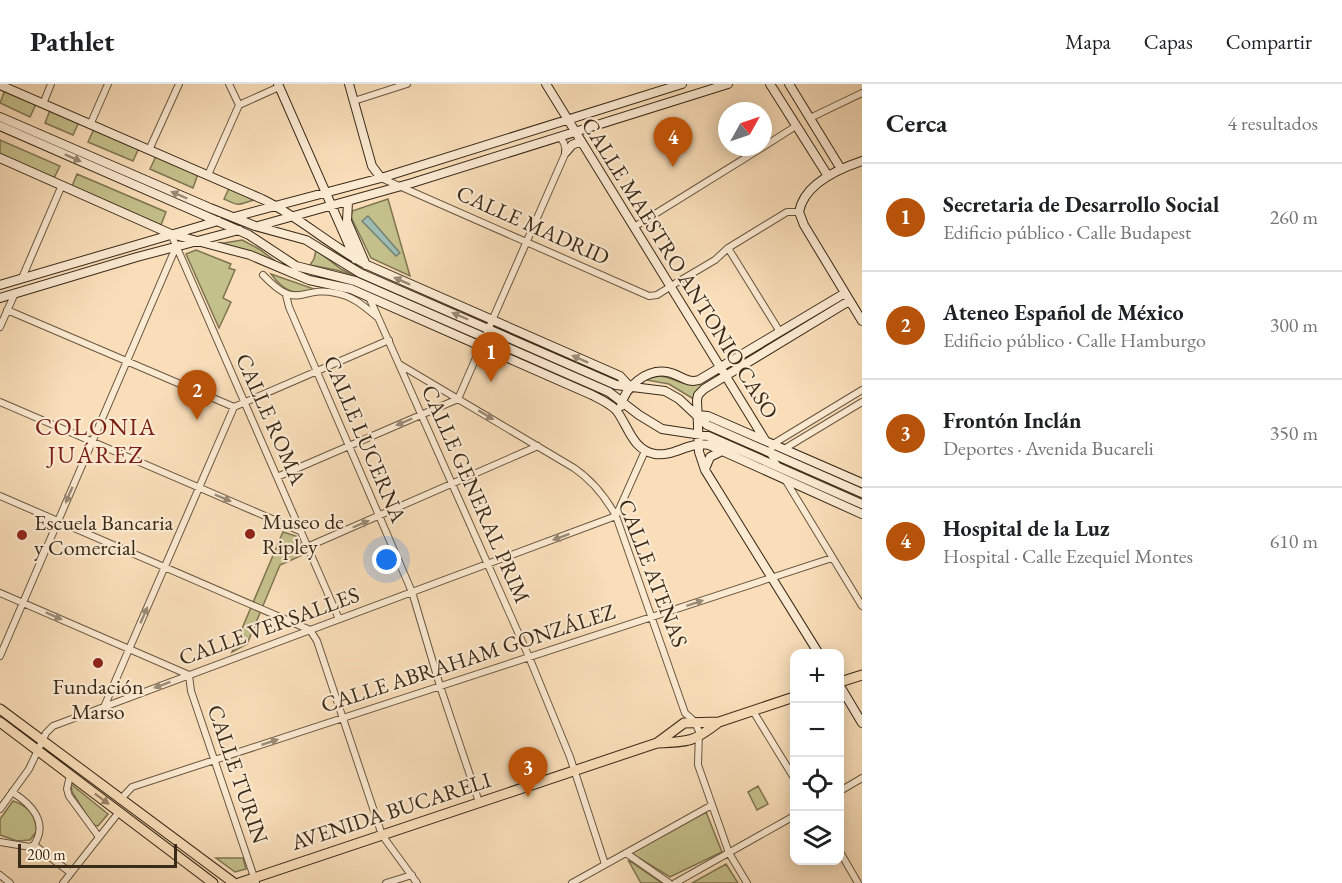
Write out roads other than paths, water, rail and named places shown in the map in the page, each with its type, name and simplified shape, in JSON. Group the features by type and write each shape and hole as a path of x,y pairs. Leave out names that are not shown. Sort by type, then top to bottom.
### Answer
{"main road":[{"path":"349,84 372,166 381,178"},
{"name":"CALLE MAESTRO ANTONIO CASO","path":"546,84 670,287 769,442"},
{"path":"0,285 171,234 381,178 682,84"},
{"path":"0,298 197,241 348,202 728,84"},
{"path":"770,84 828,176"},
{"path":"789,84 841,168"},
{"path":"0,85 277,206 355,259 490,324"},
{"path":"279,86 369,296"},
{"path":"640,97 644,111"},
{"path":"0,117 255,226 306,240 360,273 620,376 630,387 665,391 679,399 707,425 862,493"},
{"path":"0,126 238,231 265,245 296,266 337,275 364,285 609,392 639,416 662,429 698,434 862,504"},
{"path":"566,152 572,145 581,141"},
{"path":"0,158 171,234 241,252 300,277 342,286 369,296 602,400 615,409 635,441 645,451 669,454 698,444 709,445 862,514"},
{"path":"862,161 841,168 828,176 806,196 800,212 804,225 862,321"},
{"path":"348,202 347,221 367,265"},
{"path":"331,242 343,231"},
{"path":"816,649 705,470 698,444 698,395 723,372 780,332 847,297"},
{"path":"619,415 622,401 630,387 644,377 659,372 673,373 687,381 695,381 723,372 847,297"},
{"path":"697,416 708,416 862,483"},
{"path":"705,470 710,457 722,451"},
{"path":"844,682 862,675"},
{"path":"844,691 862,723"},
{"name":"AVENIDA BUCARELI","path":"657,743 679,726 694,721 719,722 790,699"},
{"path":"0,709 234,883"},
{"path":"0,722 213,883"},
{"name":"AVENIDA BUCARELI","path":"239,883 255,880 657,743 685,742 700,737 719,722"}],"street":[{"path":"43,104 51,84"},
{"path":"90,124 108,84"},
{"path":"149,150 179,84"},
{"path":"229,84 239,105"},
{"path":"354,101 407,84"},
{"path":"208,175 239,105 279,86"},
{"path":"810,118 862,93"},
{"path":"772,141 796,126"},
{"path":"277,477 458,399 566,152 560,137"},
{"path":"633,227 748,156"},
{"name":"CALLE MADRID","path":"381,178 649,296 657,295 715,260 728,248 787,212 800,212"},
{"path":"22,278 62,185"},
{"name":"CALLE ROMA","path":"171,234 339,620"},
{"path":"0,656 177,247"},
{"path":"728,248 780,332"},
{"path":"263,274 286,295 301,296 335,292 362,304 379,320"},
{"path":"0,327 15,293"},
{"name":"CALLE LUCERNA","path":"286,295 289,307 412,592 440,686 479,802"},
{"name":"CALLE GENERAL PRIM","path":"369,296 529,657 575,771 605,864"},
{"path":"7,310 234,408 389,340"},
{"name":"CALLE ATENAS","path":"399,364 586,476 602,493 616,516 685,713 694,721 700,737"},
{"path":"862,390 769,442 770,453 862,606"},
{"path":"0,402 300,531"},
{"path":"784,449 862,402"},
{"path":"104,707 234,408"},
{"path":"307,547 538,446"},
{"path":"616,516 645,451"},
{"path":"0,496 310,630 317,641 382,835 417,883"},
{"name":"CALLE VERSALLES","path":"43,741 53,726 616,516"},
{"name":"CALLE ABRAHAM GONZÁLEZ","path":"120,800 132,787 832,558"},
{"path":"0,593 189,675"},
{"name":"CALLE TURIN","path":"189,675 191,691 255,880"},
{"path":"753,711 790,770"},
{"path":"700,737 698,765 729,853 747,883"},
{"path":"0,809 29,769 43,741"},
{"path":"70,775 67,789 69,796 99,837"},
{"path":"844,789 862,778"},
{"path":"0,842 25,847 34,845 37,841 40,826 37,815 32,806 12,792"},
{"path":"572,883 712,805"},
{"path":"63,883 119,812"},
{"path":"675,883 790,819"},
{"path":"34,845 71,873"},
{"path":"626,853 669,883"},
{"path":"844,859 858,883"},
{"path":"0,875 10,883"},
{"path":"386,883 412,875"}],"water":[{"path":"368,216 400,253 396,256 362,221"}],"place":[{"name":"Hospital de la Luz","path":"673,167"},
{"name":"Secretaria de Desarrollo Social","path":"491,382"},
{"name":"Ateneo Español de México","path":"197,420"},
{"name":"Museo de Ripley","path":"250,534"},
{"name":"Escuela Bancaria y Comercial","path":"22,535"},
{"name":"Fundación Marso","path":"98,663"},
{"name":"Frontón Inclán","path":"528,797"}],"district":[{"name":"COLONIA JUÁREZ","path":"96,440"}]}
